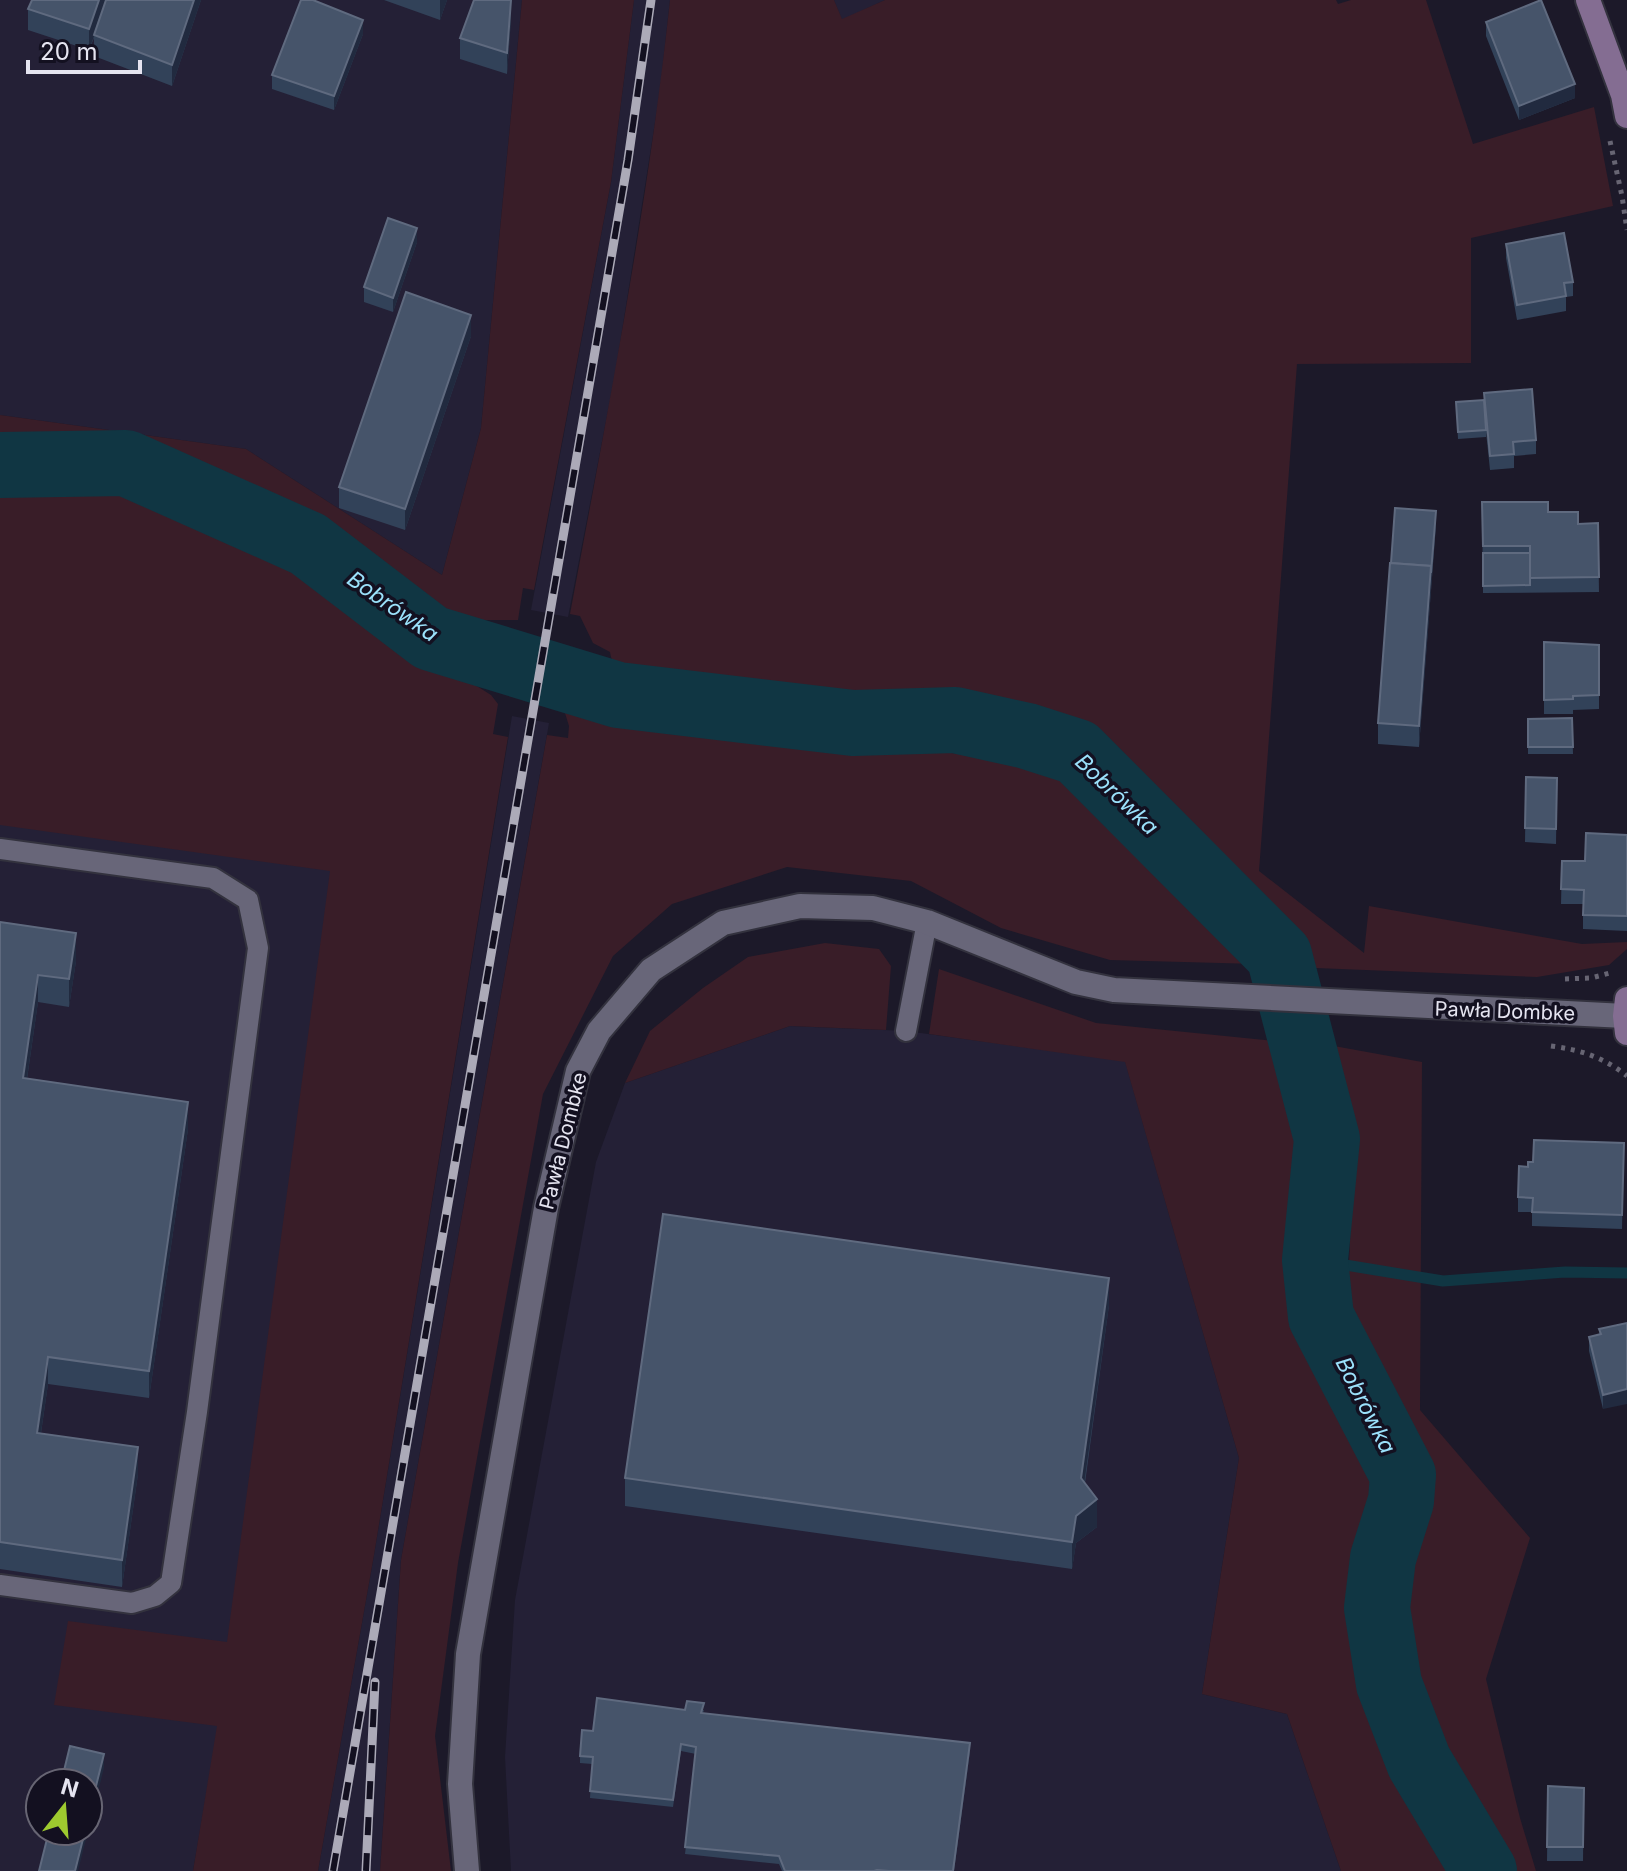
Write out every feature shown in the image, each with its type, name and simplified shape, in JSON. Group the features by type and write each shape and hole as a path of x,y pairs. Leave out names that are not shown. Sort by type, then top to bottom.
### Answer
{"street":[{"path":"1588,0 1623,95 1627,116"},
{"name":"Pawła Dombke","path":"467,1871 460,1784 468,1654 546,1208 578,1071 599,1031 651,970 723,923 800,906 873,908 927,922 1076,982 1114,990 1626,1016"}],"lane":[{"path":"0,849 213,878 248,900 258,948 199,1397 171,1583 155,1596 132,1603 0,1585"},
{"path":"906,1031 927,922"}],"path":[{"path":"1551,980 1591,978 1614,971"},
{"path":"1543,1045 1580,1050 1608,1060 1627,1076"}],"shaded area":[{"path":"0,0 522,0 481,428 442,575 246,449 0,415"},
{"path":"522,0 634,0 611,182 534,590 523,588 518,620 467,620 456,673 491,695 498,704 493,734 508,737 374,1555 318,1871 193,1871 217,1726 54,1705 68,1621 227,1642 330,871 0,825 0,415 246,449 442,575 481,428"},
{"path":"634,0 670,0 660,91 615,375 568,617 531,610 611,182"},
{"path":"670,0 834,0 842,19 885,0 1336,0 1338,4 1351,0 1426,0 1473,144 1594,107 1613,206 1471,238 1471,363 1297,364 1259,871 1364,953 1369,906 1582,944 1627,942 1627,949 1609,965 1537,977 1316,968 1095,737 1006,706 859,707 640,684 620,672 610,652 593,643 580,616 570,614 639,231"},
{"path":"834,0 885,0 842,20"},
{"path":"0,658 450,701 218,1726 193,1871 0,1871"},
{"path":"565,713 669,734 865,743 1038,763 1124,828 1257,964 1110,960 1001,928 911,881 787,867 672,904 613,956 543,1094 458,1563 435,1736 451,1871 380,1871 401,1560 547,735 568,738 569,726"},
{"path":"512,716 549,723 401,1560 380,1871 318,1871 374,1555"},
{"path":"825,943 879,949 891,966 886,1030 790,1026 625,1083 650,1031 703,988 748,957"},
{"path":"939,969 1096,1023 1285,1042 1301,1151 1303,1318 1376,1474 1365,1563 1362,1671 1420,1804 1459,1871 1341,1871 1287,1714 1202,1694 1239,1458 1125,1062 929,1034"},
{"path":"790,1026 906,1031 1125,1061 1239,1458 1202,1694 1287,1714 1341,1871 511,1871 505,1757 515,1600 596,1162 625,1083"},
{"path":"1334,1046 1422,1062 1420,1410 1530,1538 1486,1679 1536,1871 1505,1871 1427,1745 1392,1597 1432,1488 1397,1450 1347,1322 1353,1159"}],"building":[{"path":"32,0 99,0 89,29 28,9"},
{"path":"106,0 194,0 172,65 94,35"},
{"path":"301,0 313,0 363,20 334,96 272,75"},
{"path":"474,0 511,0 507,53 460,38"},
{"path":"1541,0 1575,84 1519,106 1486,22"},
{"path":"388,218 417,228 393,298 364,287"},
{"path":"1564,233 1573,282 1564,283 1566,296 1517,305 1506,244"},
{"path":"406,292 471,315 405,509 339,487"},
{"path":"1532,389 1536,440 1513,442 1514,454 1490,456 1484,393"},
{"path":"1484,400 1486,430 1458,432 1456,402"},
{"path":"1482,502 1548,502 1548,512 1578,512 1578,524 1598,523 1599,577 1530,578 1530,546 1483,546"},
{"path":"1395,508 1436,511 1431,573 1431,566 1391,563"},
{"path":"1483,553 1530,553 1530,585 1483,586"},
{"path":"1390,563 1431,566 1419,726 1378,723"},
{"path":"1544,642 1599,645 1599,695 1544,700"},
{"path":"1572,718 1573,747 1528,747 1528,719"},
{"path":"1526,777 1557,778 1556,829 1525,828"},
{"path":"1586,833 1627,835 1627,916 1583,915 1584,890 1561,889 1562,861 1585,861"},
{"path":"0,922 76,933 69,979 38,975 23,1078 188,1102 149,1371 48,1357 37,1433 138,1447 122,1560 0,1542"},
{"path":"1534,1140 1624,1143 1622,1215 1532,1212 1533,1198 1518,1197 1519,1166 1528,1167 1528,1162 1533,1162"},
{"path":"663,1214 1109,1278 1081,1478 1097,1499 1076,1516 1072,1542 625,1478"},
{"path":"1627,1323 1627,1389 1603,1395 1589,1337 1601,1334 1599,1329"},
{"path":"597,1698 685,1710 687,1701 704,1703 701,1713 970,1743 953,1871 785,1871 779,1856 685,1847 696,1747 681,1744 673,1800 590,1791 593,1757 580,1756 582,1730 593,1731"},
{"path":"70,1746 104,1754 101,1767 65,1767"},
{"path":"1548,1786 1584,1788 1583,1847 1547,1847"},
{"path":"45,1847 81,1847 75,1871 39,1871"}],"waterway":[{"name":"Bobrówka","path":"0,465 126,463 308,544 431,638 618,695 853,723 955,720 1027,736 1077,752 1279,955 1327,1139 1315,1260 1321,1317 1403,1475 1401,1501 1383,1558 1377,1608 1389,1684 1419,1762 1484,1871"},
{"path":"1315,1260 1443,1281 1565,1272 1627,1273"}],"railway":[{"path":"333,1871 628,160 651,0"},
{"path":"366,1871 375,1682"}]}
